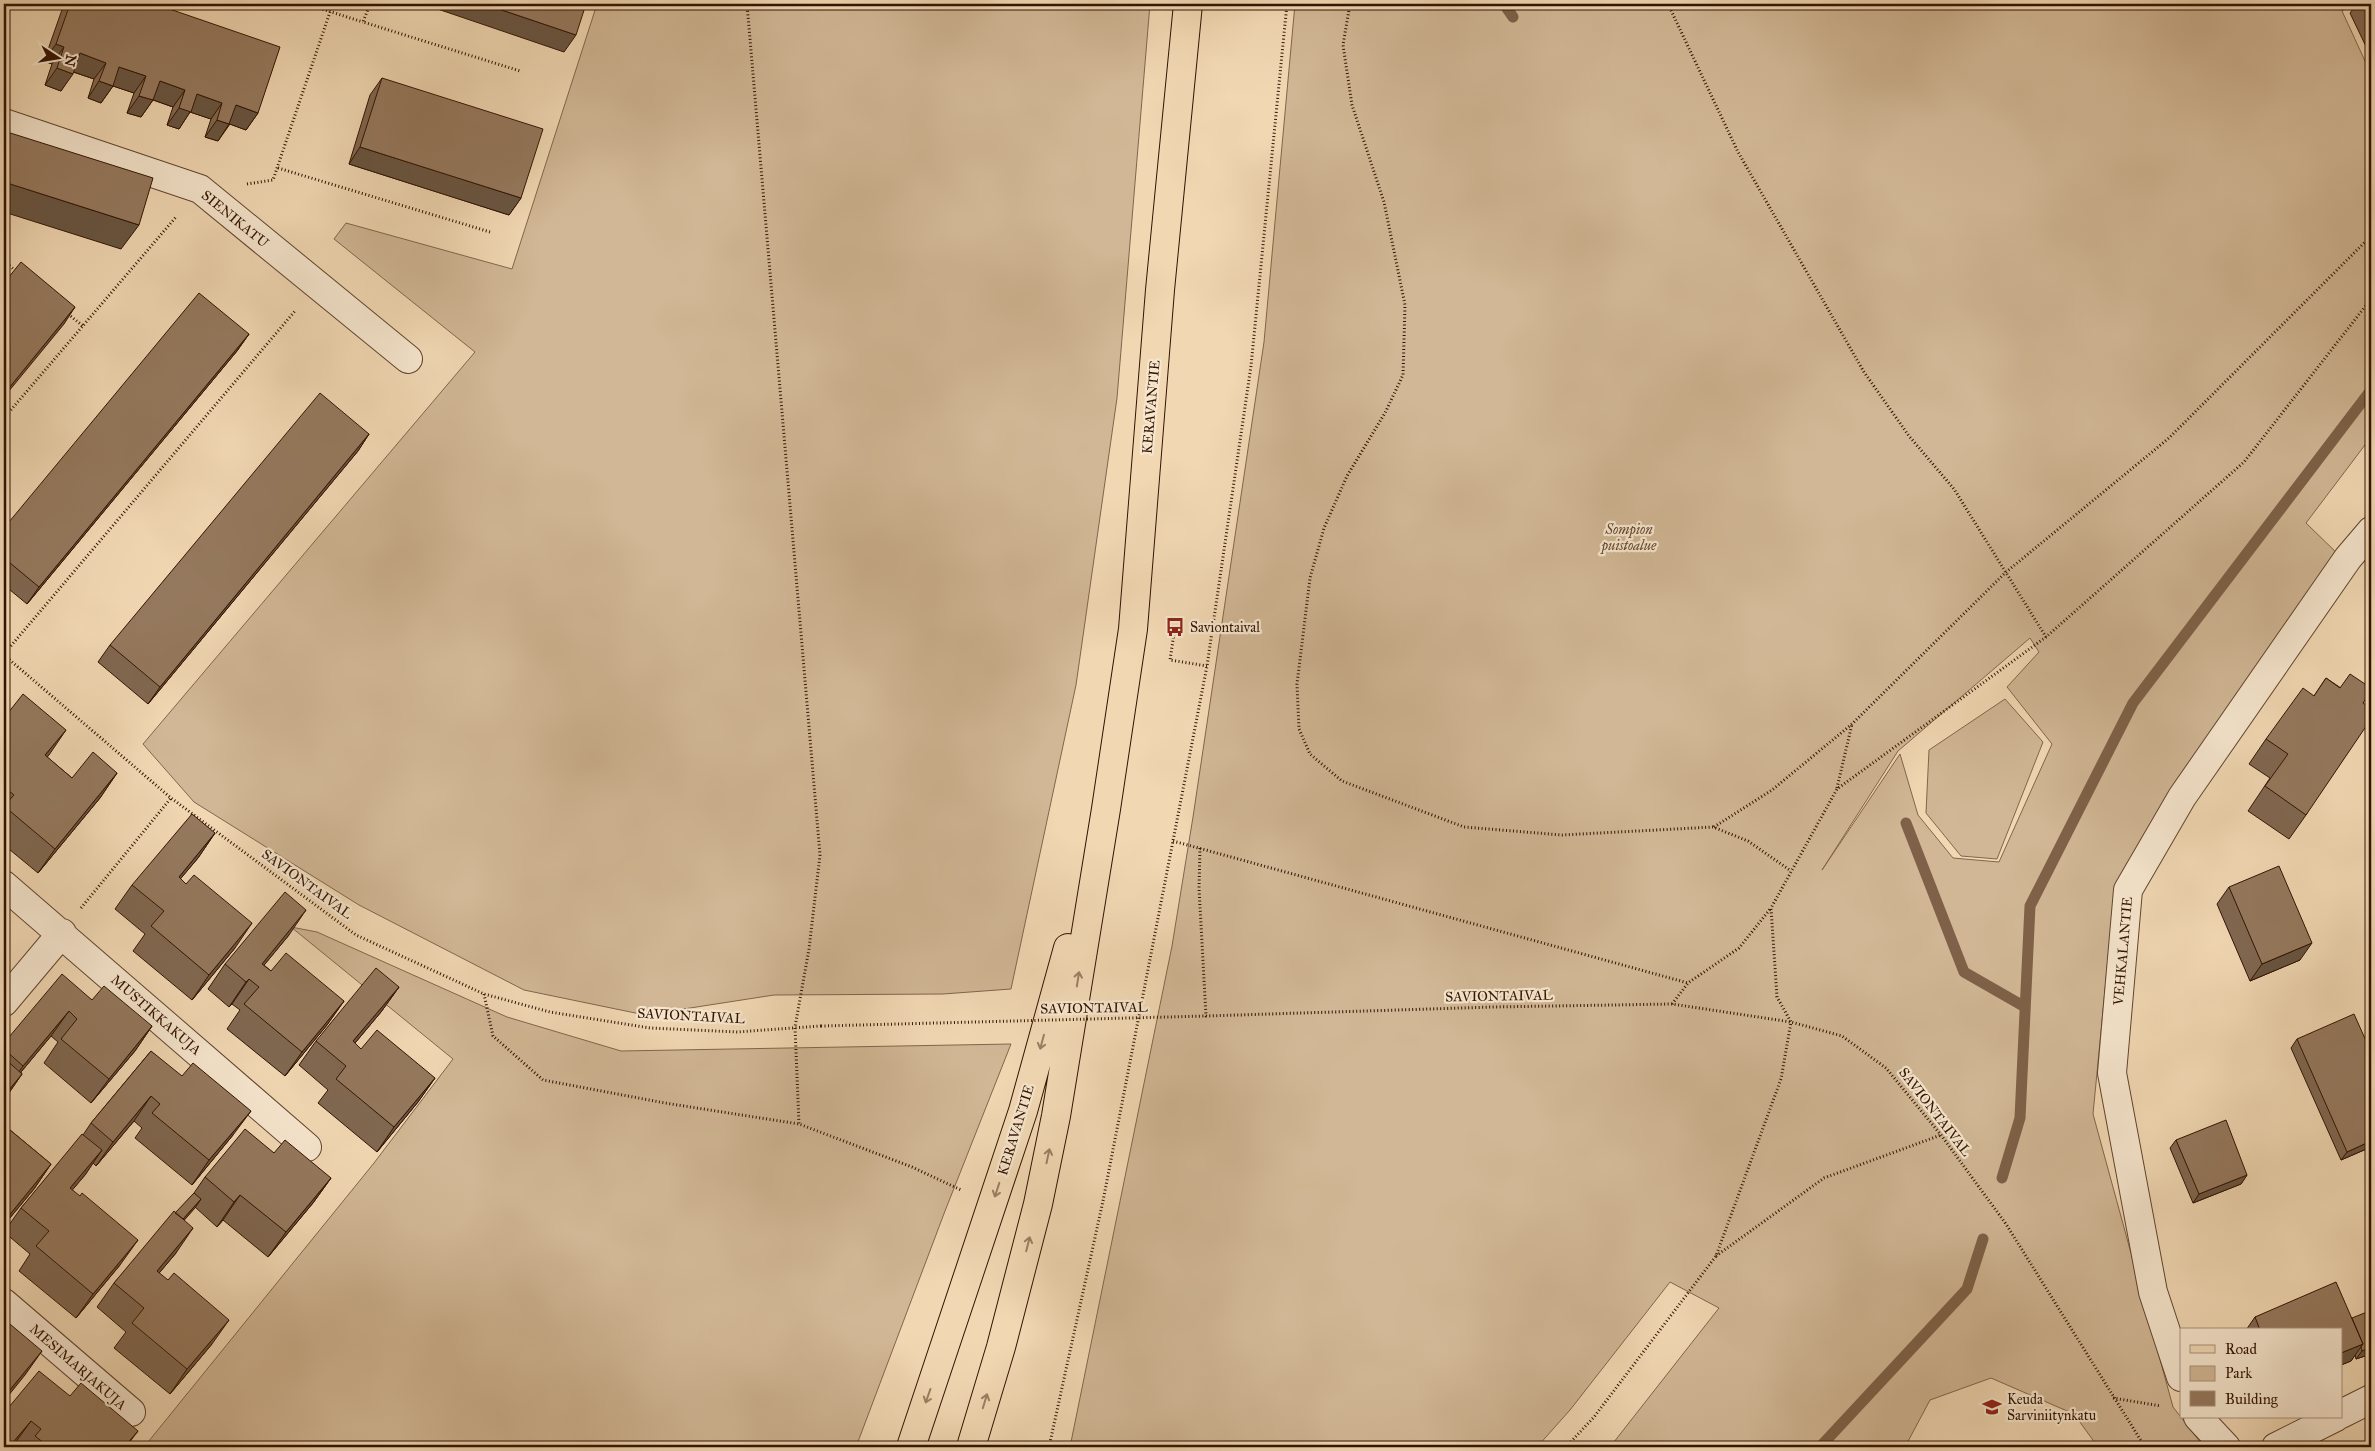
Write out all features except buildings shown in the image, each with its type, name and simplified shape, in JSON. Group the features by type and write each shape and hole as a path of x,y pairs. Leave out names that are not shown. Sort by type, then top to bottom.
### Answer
{"main road":[{"name":"KERAVANTIE","path":"971,1447 1001,1348 1038,1204 1056,1116 1106,809 1133,629 1160,290 1188,4"},
{"name":"KERAVANTIE","path":"911,1447 1023,1111 1106,809"}],"street":[{"name":"SIENIKATU","path":"4,122 200,189 408,359"},
{"name":"VEHKALANTIE","path":"2180,1374 2153,1292 2112,1073 2128,890 2182,797 2348,558 2371,531"},
{"name":"MUSTIKKAKUJA","path":"4,885 62,933 307,1147"},
{"path":"4,1002 62,933"},
{"name":"MESIMARJAKUJA","path":"4,1303 130,1412"},
{"path":"2342,1414 2371,1399"},
{"path":"2199,1418 2226,1447"},
{"path":"2276,1447 2334,1418"}],"path":[{"path":"306,4 520,71"},
{"path":"363,22 370,4"},
{"path":"747,4 820,855 809,949 795,1027 799,1124"},
{"path":"1049,1447 1105,1191 1207,666 1251,366 1286,4"},
{"path":"1350,4 1343,46 1352,105 1384,202 1405,306 1403,375 1385,413 1346,476 1324,528 1310,578 1297,684 1299,729 1310,754 1342,781 1464,827 1562,835 1713,827 1748,841 1791,871"},
{"path":"1668,4 1738,152 1864,372 1909,436 1954,489 2046,637"},
{"path":"278,168 490,232"},
{"path":"1713,827 1772,790 1852,724 2005,573 2169,438 2371,236"},
{"path":"4,261 18,273"},
{"path":"4,655 317,286"},
{"path":"1837,789 2046,637 2244,462 2371,299"},
{"path":"62,308 83,326"},
{"path":"1176,627 1170,660 1207,666"},
{"name":"SAVIONTAIVAL","path":"4,655 171,798 356,935 484,994 550,1012 650,1028 738,1032 821,1026 1493,1007 1672,1004 1791,1022 1842,1036 1886,1068 1941,1135 2006,1224 2145,1447"},
{"path":"1672,1004 1688,983 1739,948 1771,908 1837,789 1852,724"},
{"path":"62,933 171,798"},
{"path":"1173,840 1688,983"},
{"path":"1200,848 1199,888 1206,1016"},
{"path":"1566,1447 1594,1417 1716,1256 1781,1079 1791,1022 1777,997 1771,908"},
{"path":"484,994 492,1036 544,1080 665,1103 799,1124 912,1167 962,1191 959,1199"},
{"path":"1716,1256 1824,1178 1941,1135"},
{"path":"2113,1398 2162,1406"}],"green space":[{"path":"597,4 1150,4 1117,398 1076,685 1011,989 943,994 774,995 645,1015 524,990 359,905 194,802 143,744 475,352 334,239 346,223 512,269"},
{"name":"Sompion puistoalue","path":"1295,4 2352,4 2342,11 2371,74 2371,437 2306,523 2342,558 2115,887 2093,1114 2173,1407 2204,1447 2098,1447 2074,1414 1991,1378 1930,1400 1905,1447 1610,1447 1719,1308 1670,1282 1570,1410 1537,1447 1070,1447 1172,946 1264,342","holes":["2030,638 2039,652 2007,687 2052,744 1999,862 1953,858 1918,815 1900,754 1822,870 1898,751"]},
{"path":"2005,699 2043,742 1997,859 1961,856 1926,813 1929,750"},
{"path":"291,927 317,932 507,1017 621,1051 1011,1044 945,1211 856,1447 144,1447 374,1163 453,1059"}],"waterway":[{"path":"1504,4 1513,17"},
{"path":"2002,1178 2020,1118 2030,906 2133,703 2371,390"},
{"path":"1906,823 1964,972 2025,1007"},
{"path":"1820,1447 1967,1289 1983,1239"}],"place":[{"name":"Saviontaival","path":"1175,627"},
{"name":"Keuda Sarviniitynkatu","path":"1992,1407"}]}
